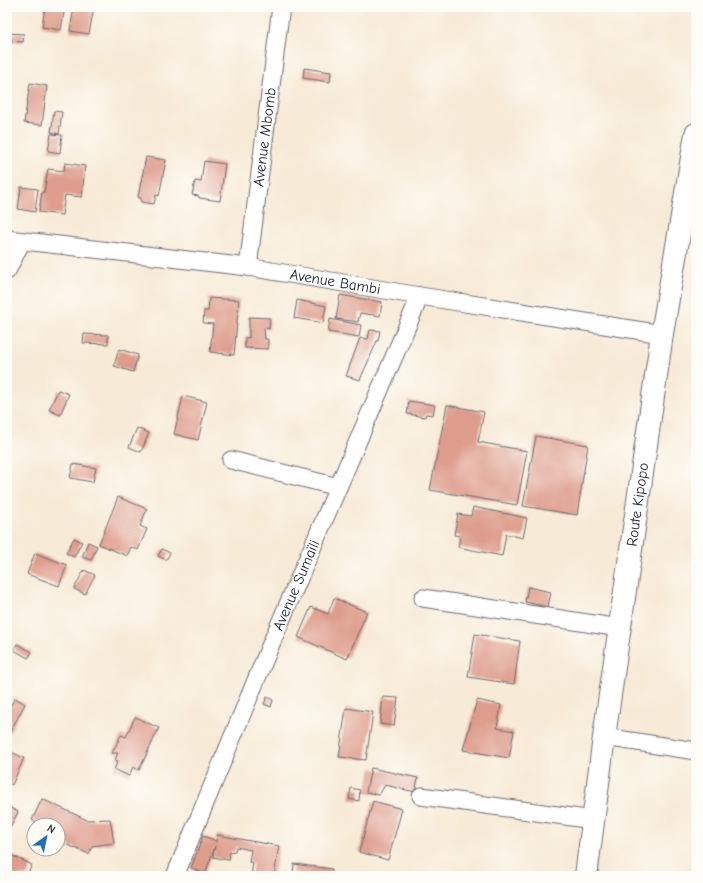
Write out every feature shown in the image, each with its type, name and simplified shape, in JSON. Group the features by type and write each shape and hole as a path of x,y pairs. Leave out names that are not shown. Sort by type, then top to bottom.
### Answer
{"main road":[{"name":"Route Kipopo","path":"586,876 604,737 662,334 696,134"}],"street":[{"name":"Avenue Mbomb","path":"248,267 281,7"},
{"name":"Avenue Bambi","path":"14,240 248,267 662,334"},
{"path":"7,272 14,240"},
{"name":"Avenue Sumaïli","path":"175,876 271,644 420,296"},
{"path":"231,460 338,487"},
{"path":"423,598 620,628"},
{"path":"604,737 696,751"},
{"path":"421,796 593,820"}],"building":[{"path":"45,7 65,7 61,30 42,27"},
{"path":"74,7 94,7 89,34 70,31"},
{"path":"7,33 24,34 23,42 7,41"},
{"path":"304,68 331,72 330,82 303,78"},
{"path":"30,83 47,86 42,125 24,123"},
{"path":"54,111 62,112 59,134 51,132"},
{"path":"51,134 62,135 60,153 48,151"},
{"path":"146,157 166,160 159,196 156,195 154,204 141,202 141,198 138,197"},
{"path":"204,161 225,164 220,201 199,198 199,196 192,195 195,181 201,182"},
{"path":"65,163 85,166 82,197 65,195 62,215 39,212 48,169 64,171"},
{"path":"21,187 38,189 35,212 18,209"},
{"path":"340,295 382,302 380,316 360,313 358,322 336,319"},
{"path":"209,298 239,300 234,355 210,352 213,324 203,323 204,311 208,311"},
{"path":"297,300 326,306 323,323 294,318"},
{"path":"249,317 270,318 269,329 264,328 265,339 268,339 268,349 245,348 245,337 249,338"},
{"path":"330,319 361,325 359,337 328,332"},
{"path":"370,330 380,331 378,341 360,380 346,376 360,338 368,339"},
{"path":"84,334 108,335 108,344 83,343"},
{"path":"119,349 138,355 133,372 114,366"},
{"path":"58,390 69,394 60,415 49,410"},
{"path":"183,396 207,402 198,440 174,434"},
{"path":"409,401 435,405 433,415 426,414 425,417 407,414"},
{"path":"447,405 484,412 478,442 527,451 517,505 430,490"},
{"path":"137,428 149,433 141,452 129,447"},
{"path":"536,436 588,445 577,515 523,506"},
{"path":"73,464 96,468 93,482 70,478"},
{"path":"118,497 147,509 140,526 147,529 138,550 131,547 127,556 99,544"},
{"path":"473,507 527,518 523,538 506,534 502,556 458,547 460,536 454,535 458,514 471,516"},
{"path":"74,538 82,542 74,557 66,553"},
{"path":"88,542 97,546 91,560 82,557"},
{"path":"162,549 170,553 166,560 158,556"},
{"path":"35,553 67,565 59,586 27,574"},
{"path":"84,570 95,575 85,594 74,589"},
{"path":"528,587 551,592 548,607 525,602"},
{"path":"334,598 367,612 347,659 298,637 311,607 328,614"},
{"path":"475,634 520,641 514,684 468,677"},
{"path":"17,644 32,652 28,658 14,650"},
{"path":"267,697 273,700 271,707 264,704"},
{"path":"383,697 398,698 394,726 380,724"},
{"path":"15,698 25,704 10,732 7,730 7,712"},
{"path":"477,700 501,705 497,728 514,731 509,758 463,750"},
{"path":"346,708 373,712 366,760 339,757"},
{"path":"135,717 159,728 139,770 133,767 129,776 114,769 118,761 115,760 118,753 112,753 121,735 126,737"},
{"path":"7,750 24,758 12,785 7,782"},
{"path":"371,768 418,778 415,792 385,785 379,795 366,792"},
{"path":"351,788 360,790 359,801 349,799"},
{"path":"42,799 87,820 110,819 114,843 92,846 89,854 66,844 66,817 33,817"},
{"path":"373,801 402,809 388,860 359,852"},
{"path":"7,806 18,812 7,833"},
{"path":"217,835 279,846 274,876 251,876 253,863 249,862 251,850 236,847 235,851 230,852 229,860 213,857 215,846 205,874 191,868 203,836 216,842"},
{"path":"7,853 32,865 27,876 7,876"},
{"path":"294,864 332,869 331,876 293,873"}]}
